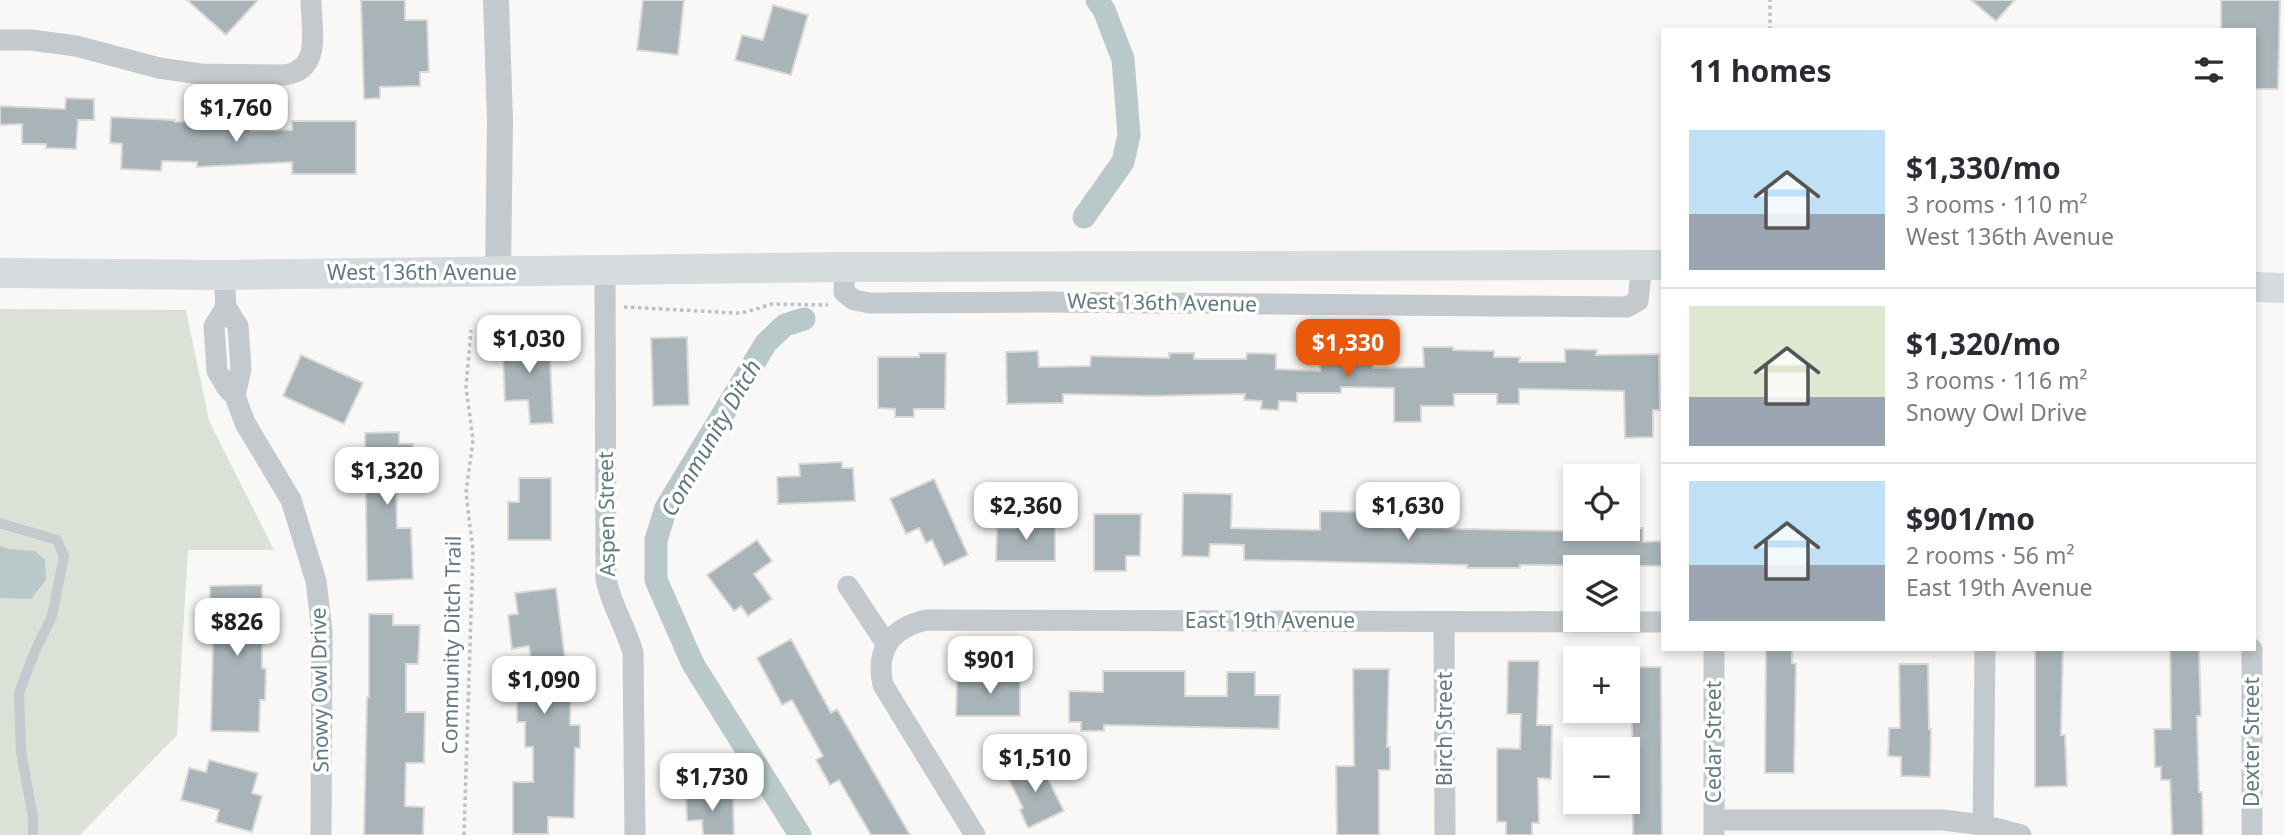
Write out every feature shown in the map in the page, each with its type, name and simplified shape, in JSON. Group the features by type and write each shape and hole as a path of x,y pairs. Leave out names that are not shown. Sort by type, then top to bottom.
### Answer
{"main road":[{"name":"West 136th Avenue","path":"0,273 224,275 845,267 1652,264"},
{"path":"2256,287 2284,288"}],"street":[{"path":"0,40 31,40 76,46 159,68 200,74 292,74 307,64 313,47 310,0"},
{"path":"496,0 500,120 498,272"},
{"name":"West 136th Avenue","path":"845,267 844,292 854,300 870,303 1627,307 1638,300 1652,264"},
{"name":"Aspen Street","path":"605,271 606,579 633,653 635,835"},
{"name":"Snowy Owl Drive","path":"224,275 226,307 214,326 217,371 235,396 245,423 297,498 316,581 322,631 321,835"},
{"path":"848,586 887,645 880,672 883,685 975,835"},
{"name":"East 19th Avenue","path":"887,645 897,632 909,624 926,620 1661,622"},
{"name":"Birch Street","path":"1444,622 1445,835"},
{"name":"Cedar Street","path":"1714,651 1714,827"},
{"path":"1983,830 1984,651"},
{"name":"Dexter Street","path":"2252,651 2252,835"},
{"path":"1714,827 1944,820 1983,830 2021,835"}],"lane":[{"path":"0,523 57,540 64,556 52,616 19,693 21,752 33,817 33,835"}],"path":[{"path":"1770,0 1770,28"},
{"path":"623,307 737,313 772,304 834,306"},
{"name":"Community Ditch Trail","path":"464,835 473,551 466,493 473,440 466,387 471,330"}],"shaded area":[{"path":"0,309 186,310 209,421 274,550 188,550 177,735 80,835 0,835"},
{"path":"0,546 35,551 45,560 46,580 31,599 0,598"}],"building":[{"path":"187,0 258,0 226,35"},
{"path":"361,0 405,0 405,20 427,20 429,72 420,72 420,86 380,87 380,98 364,99"},
{"path":"643,0 684,0 678,55 637,50"},
{"path":"1971,0 2015,0 1996,21"},
{"path":"2221,0 2280,0 2278,89 2256,89 2256,28 2221,28"},
{"path":"773,5 808,15 791,75 735,60 742,35 763,40"},
{"path":"66,98 94,99 94,120 78,120 76,149 46,148 46,144 22,144 22,124 0,125 0,106 65,109"},
{"path":"111,117 175,122 250,118 251,131 292,130 292,121 356,121 356,174 292,174 292,162 197,167 197,162 162,161 161,171 121,169 122,144 110,143"},
{"path":"549,336 553,423 530,424 528,400 505,401 502,338"},
{"path":"687,337 689,405 653,406 651,338"},
{"path":"1320,347 1346,348 1346,359 1373,359 1373,368 1424,367 1423,347 1494,351 1494,357 1520,357 1519,362 1565,362 1565,349 1597,350 1596,355 1659,354 1660,410 1653,410 1653,437 1625,438 1624,391 1519,389 1519,404 1497,404 1497,394 1454,394 1454,406 1421,406 1421,422 1394,422 1394,388 1341,387 1341,393 1297,393 1297,402 1279,401 1278,410 1261,409 1262,401 1244,400 1245,394 1063,394 1063,403 1007,404 1006,352 1038,351 1039,367 1090,366 1091,356 1169,358 1169,353 1194,353 1194,359 1246,359 1247,353 1276,354 1276,369 1320,371"},
{"path":"919,353 946,353 945,409 914,409 914,417 895,417 895,409 878,408 878,357 919,357"},
{"path":"301,355 363,383 344,424 283,396"},
{"path":"399,432 399,444 413,444 415,484 396,485 397,528 411,528 413,579 367,581 365,433"},
{"path":"842,462 842,468 853,468 855,501 778,504 777,477 800,476 799,464"},
{"path":"519,478 551,478 551,540 508,540 508,502 519,502"},
{"path":"934,479 968,555 944,566 932,540 926,543 919,528 906,534 890,499"},
{"path":"1183,493 1232,494 1231,528 1320,530 1320,511 1380,512 1380,527 1563,531 1563,541 1640,541 1640,528 1643,528 1643,542 1661,541 1661,566 1640,566 1640,555 1563,555 1563,565 1520,565 1520,568 1244,560 1244,545 1210,544 1209,557 1182,556"},
{"path":"1094,514 1141,514 1140,556 1126,556 1126,571 1094,571"},
{"path":"1017,517 1040,517 1040,527 1055,527 1055,561 996,561 997,528 1016,528"},
{"path":"757,540 772,561 754,574 772,599 748,616 741,606 734,611 707,575"},
{"path":"262,585 262,668 266,669 265,700 260,700 259,732 211,731 213,641 210,641 210,586"},
{"path":"556,588 568,683 571,683 570,725 580,725 580,748 575,748 574,818 548,817 548,834 513,834 513,782 533,782 533,747 525,747 525,722 517,722 517,698 525,698 525,683 534,683 529,646 512,649 508,615 518,614 515,593"},
{"path":"369,614 393,614 393,625 420,625 418,664 406,664 406,712 425,712 424,763 406,763 405,806 424,807 423,835 364,835"},
{"path":"791,639 831,713 837,709 910,835 871,835 839,780 830,785 816,760 823,756 792,700 782,705 757,658"},
{"path":"1766,651 1792,651 1792,663 1796,664 1794,773 1765,773"},
{"path":"2035,651 2063,651 2061,735 2065,735 2067,786 2035,787"},
{"path":"2170,651 2199,651 2201,716 2197,716 2203,835 2172,835 2170,780 2161,780 2161,767 2155,767 2154,729 2171,729"},
{"path":"1508,661 1539,661 1537,725 1552,725 1551,779 1538,778 1539,823 1532,823 1532,835 1506,835 1506,822 1497,822 1497,748 1520,749 1521,714 1507,714"},
{"path":"1899,664 1928,664 1930,777 1901,776 1901,757 1888,756 1889,728 1900,728"},
{"path":"1640,667 1661,667 1662,835 1633,835 1633,814 1640,814 1640,737 1632,737 1632,723 1640,723"},
{"path":"1353,669 1389,669 1387,747 1390,747 1390,770 1379,770 1379,835 1337,835 1336,766 1354,766"},
{"path":"1103,671 1185,671 1185,696 1227,696 1227,672 1255,672 1255,695 1280,695 1279,729 1104,725 1104,731 1081,731 1081,722 1069,722 1069,691 1103,692"},
{"path":"988,672 1020,672 1020,716 956,716 957,680 988,681"},
{"path":"209,760 258,773 252,793 262,796 252,832 216,822 219,810 181,800 189,768 206,772"},
{"path":"1039,761 1064,811 1028,828 1020,810 1023,808 1007,776"},
{"path":"733,794 734,835 703,835 702,820 687,821 686,795"}],"waterway":[{"name":"Community Ditch","path":"1084,217 1123,162 1129,135 1123,59 1104,10 1097,0"},
{"name":"Community Ditch","path":"800,835 693,664 656,580 656,540 666,508 766,343 785,325 804,319"}]}
